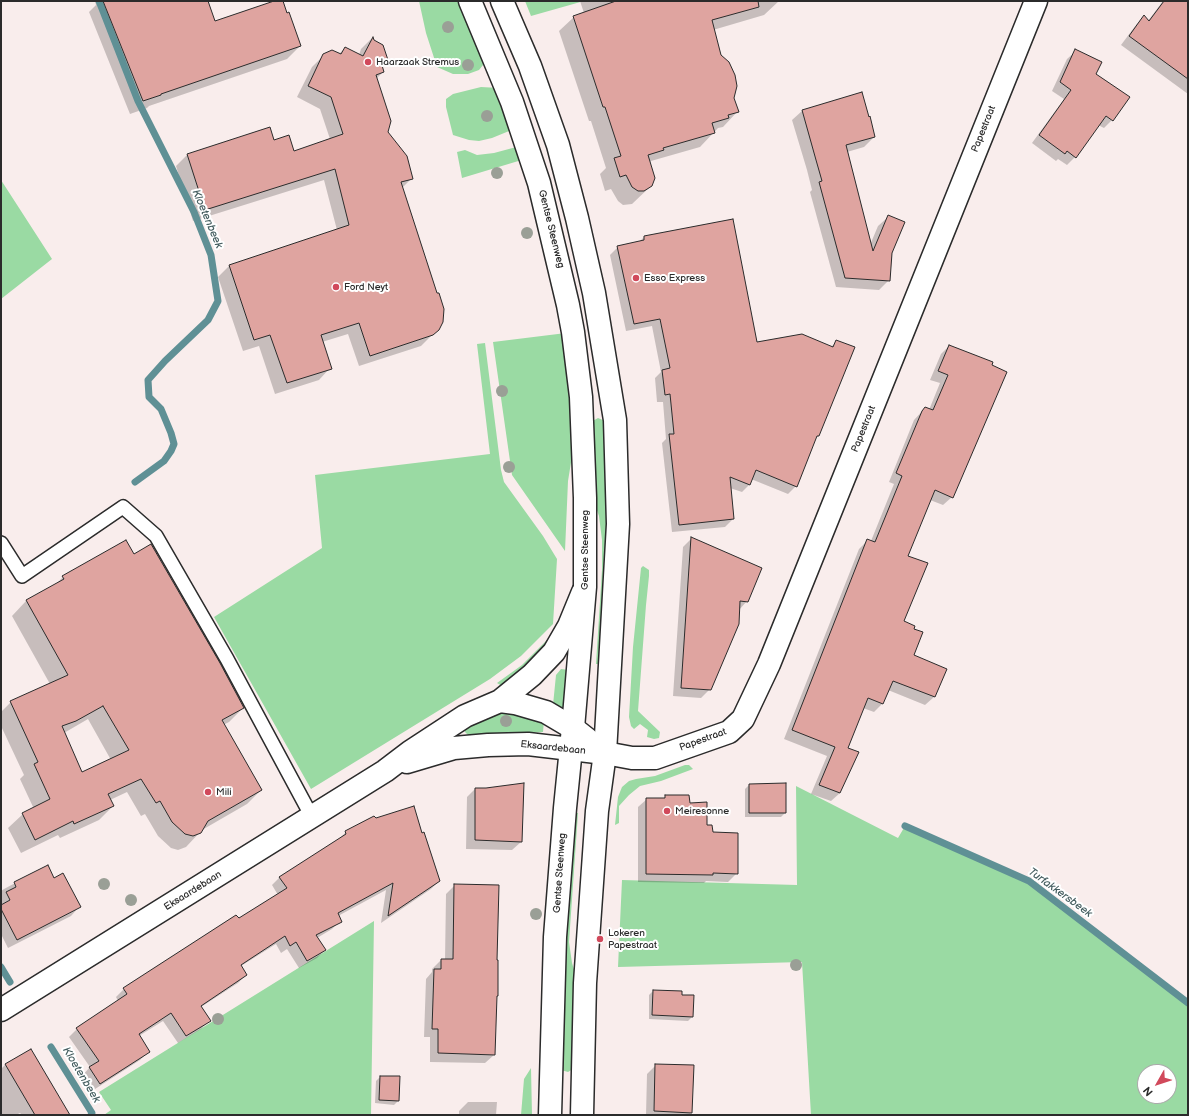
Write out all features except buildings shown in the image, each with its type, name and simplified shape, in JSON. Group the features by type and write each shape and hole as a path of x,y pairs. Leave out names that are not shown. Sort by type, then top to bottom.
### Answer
{"main road":[{"name":"Gentse Steenweg","path":"470,1 512,102 539,183 568,305 581,397 585,498 585,587 555,937 550,1115"},
{"path":"502,1 530,66 558,145 594,293 615,420 618,524 605,753 597,811 592,873 586,983 582,1115"},
{"name":"Papestraat","path":"605,753 632,758 655,758 729,732 742,719 769,664 1036,1"},
{"name":"Eksaardebaan","path":"1,1010 385,771 410,752 464,716 500,701 532,675 554,652 568,626 585,587"},
{"name":"Eksaardebaan","path":"500,701 515,703 546,712 573,728 605,753"},
{"name":"Eksaardebaan","path":"385,771 408,762 454,748 488,744 528,744 605,753"}],"lane":[{"path":"1,544 22,576 123,507 156,536 226,659 312,817"}],"green space":[{"path":"419,1 461,1 487,60 479,70 468,74 453,74 437,67 426,33"},
{"path":"525,1 584,1 531,16"},
{"path":"481,87 499,88 514,129 492,138 479,141 469,140 453,135 446,107 446,99 453,94"},
{"path":"520,146 525,159 462,178 457,152 465,150 477,155 494,153"},
{"path":"1,180 52,259 1,299"},
{"path":"566,333 574,444 568,481 565,551 512,475 493,342"},
{"path":"485,343 501,470 504,482 543,536 557,559 553,624 521,656 490,679 311,789 214,617 322,548 315,475 490,454 477,344"},
{"path":"598,418 605,421 609,492 602,664 596,664 602,570 602,540 599,516 593,499 591,422"},
{"path":"643,566 649,570 649,576 638,711 660,732 659,738 654,739 647,737 648,730 640,724 634,729 631,726 629,717 633,647 641,568"},
{"path":"552,635 549,642 505,688 497,683 522,665"},
{"path":"561,669 569,670 564,708 553,705 556,675"},
{"path":"507,711 544,721 543,732 469,736 465,732 464,729 482,716"},
{"path":"685,765 689,765 693,769 661,781 640,786 629,795 619,806 619,823 615,825 618,797 622,787 629,781 655,776"},
{"path":"796,786 898,838 905,826 1029,881 1188,1003 1188,1115 811,1115 802,962 618,967 622,880 797,885"},
{"path":"571,812 578,813 569,942 572,963 576,976 573,1069 568,1072 561,1070 558,1062"},
{"path":"374,921 371,1115 104,1115 111,1110 99,1092"},
{"path":"531,1068 532,1115 521,1115 524,1079"}],"waterway":[{"name":"Kloetenbeek","path":"99,1 138,101 194,212 211,255 218,301 208,320 165,361 148,380 149,397 161,409 174,444 164,461 135,482"},
{"name":"Turfakkersbeek","path":"905,826 1029,881 1188,1003"},
{"name":"Kloetenbeek","path":"1,967 10,982"},
{"name":"Kloetenbeek","path":"51,1047 92,1113 91,1115"}],"place":[{"name":"Haarzaak Stremus","path":"368,62"},
{"name":"Esso Express","path":"636,278"},
{"name":"Ford Neyt","path":"336,287"},
{"name":"Mili","path":"208,792"},
{"name":"Meiresonne","path":"667,811"},
{"name":"Lokeren Papestraat","path":"600,939"}]}
